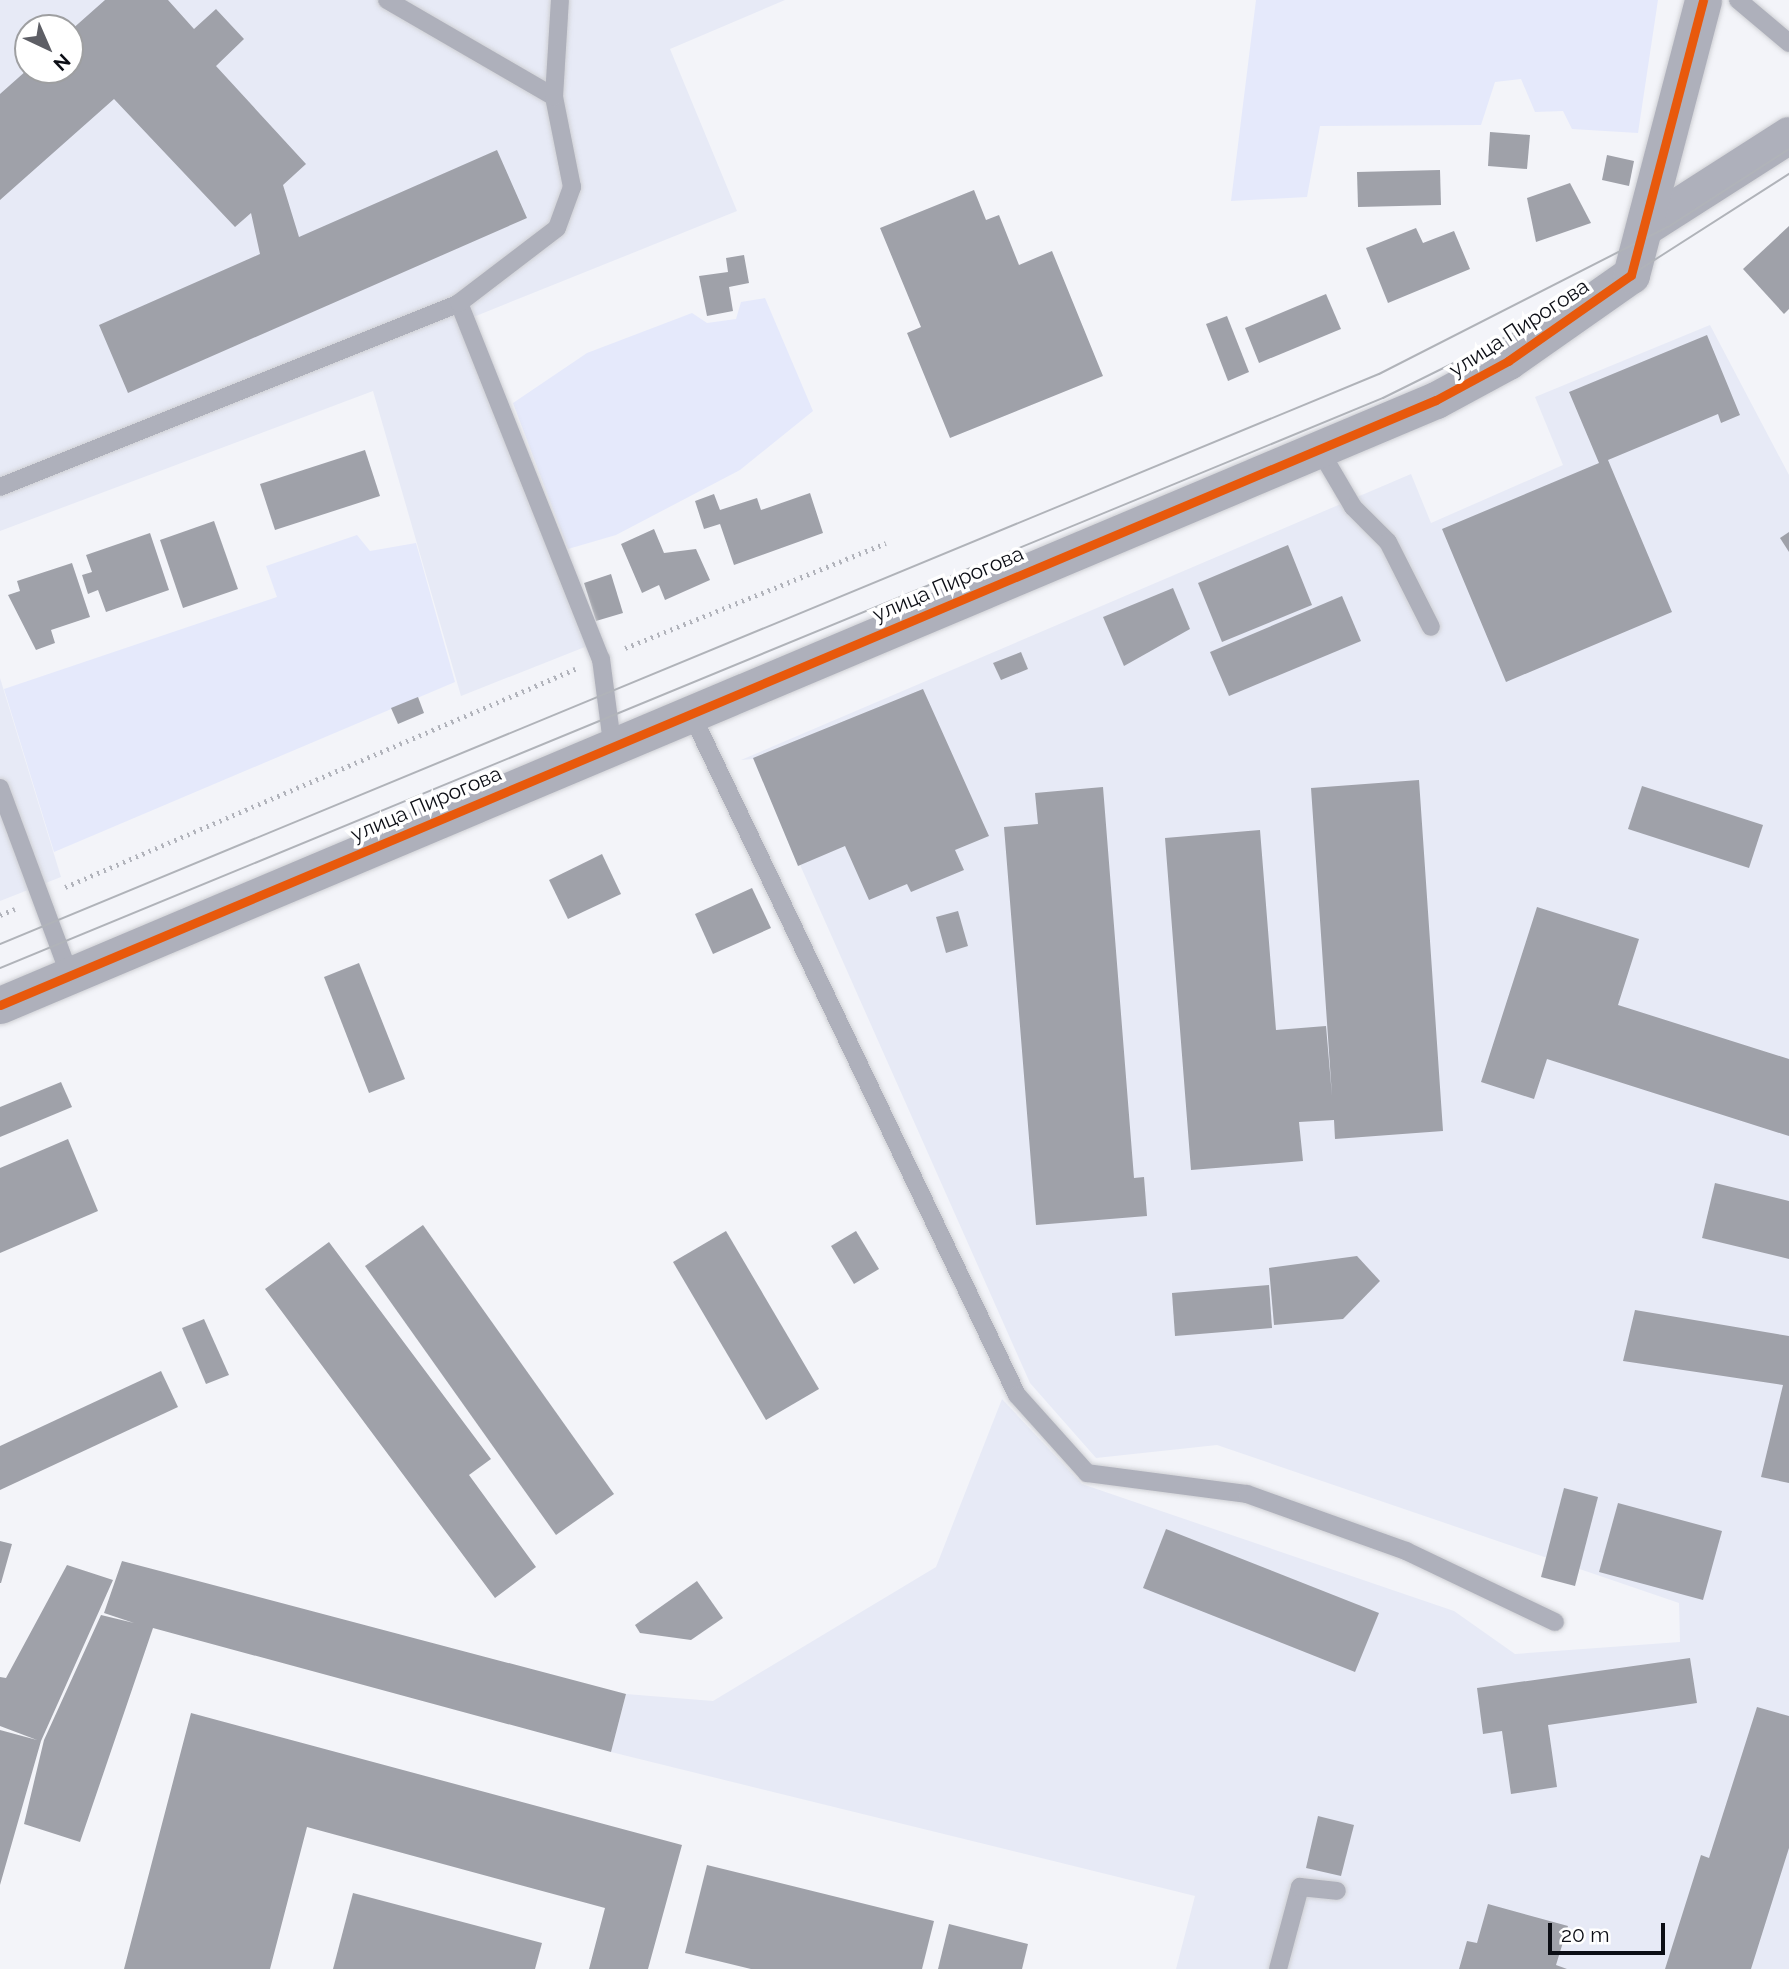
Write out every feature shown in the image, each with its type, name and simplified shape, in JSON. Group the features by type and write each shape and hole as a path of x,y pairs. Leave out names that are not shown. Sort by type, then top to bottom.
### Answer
{"street":[{"name":"улица Пирогова","path":"0,1005 612,743 1436,400 1563,323 1631,275 1648,225 1703,0"},
{"path":"1648,225 1789,135"}],"lane":[{"path":"387,0 554,97"},
{"path":"0,487 459,303 558,228 572,187 554,97 560,0"},
{"path":"1738,0 1789,43"},
{"path":"459,303 601,659 612,743"},
{"path":"1319,449 1353,507 1388,542 1431,628"},
{"path":"690,711 1017,1395 1087,1473 1247,1494 1406,1551 1555,1622"},
{"path":"0,788 38,899 70,976"},
{"path":"1278,1969 1300,1887 1338,1891"}],"path":[{"path":"0,915 601,659 886,543"}],"shaded area":[{"path":"0,0 785,0 670,49 737,211 471,318 600,641 461,696 373,391 0,531"},
{"path":"1256,0 1658,0 1638,133 1572,129 1563,111 1535,112 1521,79 1495,82 1481,125 1320,126 1307,197 1231,201"},
{"path":"765,298 813,411 740,470 616,535 568,549 513,403 587,353 692,313 707,323 736,319 741,302"},
{"path":"1710,325 1789,475 1789,1969 1176,1969 1195,1896 611,1752 626,1694 713,1701 936,1567 1002,1399 1082,1484 1454,1611 1515,1654 1680,1642 1679,1603 1217,1445 1096,1458 1030,1383 753,759 741,760 1411,474 1431,523 1563,465 1535,397"},
{"path":"357,535 370,551 416,543 455,682 54,852 4,689 277,597 266,566"},
{"path":"0,678 61,877 0,901"}],"building":[{"path":"105,0 168,0 194,29 216,9 244,39 216,66 306,164 283,185 299,237 497,150 527,218 128,393 99,325 260,254 251,213 235,227 114,99 0,200 0,94 14,82 14,84 84,84 84,19"},
{"path":"1490,132 1530,135 1527,169 1488,166"},
{"path":"1607,155 1634,161 1629,186 1602,180"},
{"path":"1440,170 1441,205 1358,207 1357,172"},
{"path":"1570,183 1591,223 1536,242 1527,198"},
{"path":"974,190 986,220 999,215 1019,265 1052,251 1103,376 950,438 907,333 921,327 880,228"},
{"path":"1789,226 1789,309 1784,314 1743,269"},
{"path":"1416,228 1423,243 1454,231 1470,269 1388,303 1366,248"},
{"path":"744,255 749,283 729,287 733,311 707,316 699,276 728,272 726,258"},
{"path":"1326,294 1341,329 1259,363 1245,328"},
{"path":"1227,316 1249,372 1228,381 1206,324"},
{"path":"1707,335 1740,415 1721,423 1718,414 1608,460 1672,612 1506,682 1442,529 1599,463 1569,392"},
{"path":"365,450 380,496 275,530 260,484"},
{"path":"810,493 823,533 734,565 720,524 704,529 695,501 714,494 720,510 757,498 761,510"},
{"path":"214,521 238,589 183,608 160,540"},
{"path":"654,529 664,553 696,549 710,580 665,600 659,585 642,593 621,544"},
{"path":"1789,532 1789,552 1780,538"},
{"path":"150,533 169,590 106,612 98,590 88,594 82,575 92,572 86,555"},
{"path":"1288,545 1312,605 1222,642 1198,583"},
{"path":"72,563 90,617 51,630 55,643 36,650 8,595 20,591 17,581"},
{"path":"611,574 623,613 596,621 584,583"},
{"path":"1173,588 1190,629 1124,666 1103,617"},
{"path":"1342,596 1361,641 1229,696 1210,652"},
{"path":"1021,652 1028,669 1001,680 993,663"},
{"path":"923,689 989,836 955,850 964,870 911,892 907,884 869,900 845,846 798,866 753,758"},
{"path":"418,697 424,713 398,724 391,708"},
{"path":"1419,780 1443,1131 1335,1139 1334,1120 1299,1122 1303,1161 1191,1170 1165,838 1260,830 1276,1030 1326,1026 1332,1096 1311,788"},
{"path":"1642,786 1763,825 1749,868 1628,829"},
{"path":"1103,787 1134,1178 1144,1177 1147,1216 1036,1225 1004,827 1038,824 1035,793"},
{"path":"602,854 621,894 568,919 549,880"},
{"path":"752,888 771,928 713,954 695,914"},
{"path":"1537,907 1639,939 1618,1005 1789,1059 1789,1136 1547,1059 1534,1099 1481,1082"},
{"path":"958,911 968,946 946,953 936,917"},
{"path":"359,963 405,1079 369,1093 324,977"},
{"path":"61,1082 72,1107 0,1137 0,1107"},
{"path":"68,1139 98,1211 0,1253 0,1168"},
{"path":"1715,1183 1789,1201 1789,1259 1702,1238"},
{"path":"423,1225 614,1494 556,1535 365,1266"},
{"path":"726,1231 819,1389 766,1420 673,1262"},
{"path":"856,1231 879,1269 854,1284 831,1246"},
{"path":"329,1242 491,1459 469,1475 536,1567 495,1598 265,1289"},
{"path":"1357,1256 1380,1281 1343,1319 1274,1325 1269,1268"},
{"path":"1269,1285 1272,1328 1175,1336 1172,1293"},
{"path":"1635,1310 1789,1336 1789,1483 1761,1477 1783,1385 1623,1361"},
{"path":"204,1319 229,1375 206,1384 182,1328"},
{"path":"161,1371 178,1407 0,1490 0,1446"},
{"path":"1564,1488 1598,1497 1575,1586 1541,1577"},
{"path":"1618,1503 1722,1531 1703,1600 1599,1572"},
{"path":"1166,1529 1379,1613 1355,1672 1143,1588"},
{"path":"0,1541 12,1544 1,1583 0,1583"},
{"path":"122,1561 626,1694 611,1752 153,1628 80,1842 24,1824 44,1740 101,1615 134,1623 104,1613"},
{"path":"67,1565 113,1580 41,1741 0,1885 0,1730 37,1740 0,1726 0,1677 6,1678"},
{"path":"697,1581 723,1618 691,1640 640,1633 635,1625"},
{"path":"1690,1658 1697,1703 1548,1725 1557,1787 1511,1794 1502,1731 1483,1734 1477,1688"},
{"path":"1757,1707 1789,1716 1789,1848 1751,1969 1665,1969 1701,1855 1709,1858"},
{"path":"191,1713 682,1845 648,1969 589,1969 605,1908 307,1827 270,1969 124,1969"},
{"path":"1318,1816 1354,1825 1341,1876 1306,1868"},
{"path":"707,1865 934,1921 922,1969 751,1969 685,1953"},
{"path":"353,1893 542,1943 535,1969 333,1969"},
{"path":"1488,1904 1568,1926 1556,1965 1567,1969 1459,1969 1467,1941 1477,1943"},
{"path":"949,1924 1028,1944 1022,1969 938,1969"}],"tram line":[{"path":"0,944 1379,374 1668,227 1789,149"},
{"path":"0,968 1383,398 1631,275 1789,174"}],"cycle path":[{"path":"0,1005 1436,400 1508,361 1631,275 1703,0"}]}
